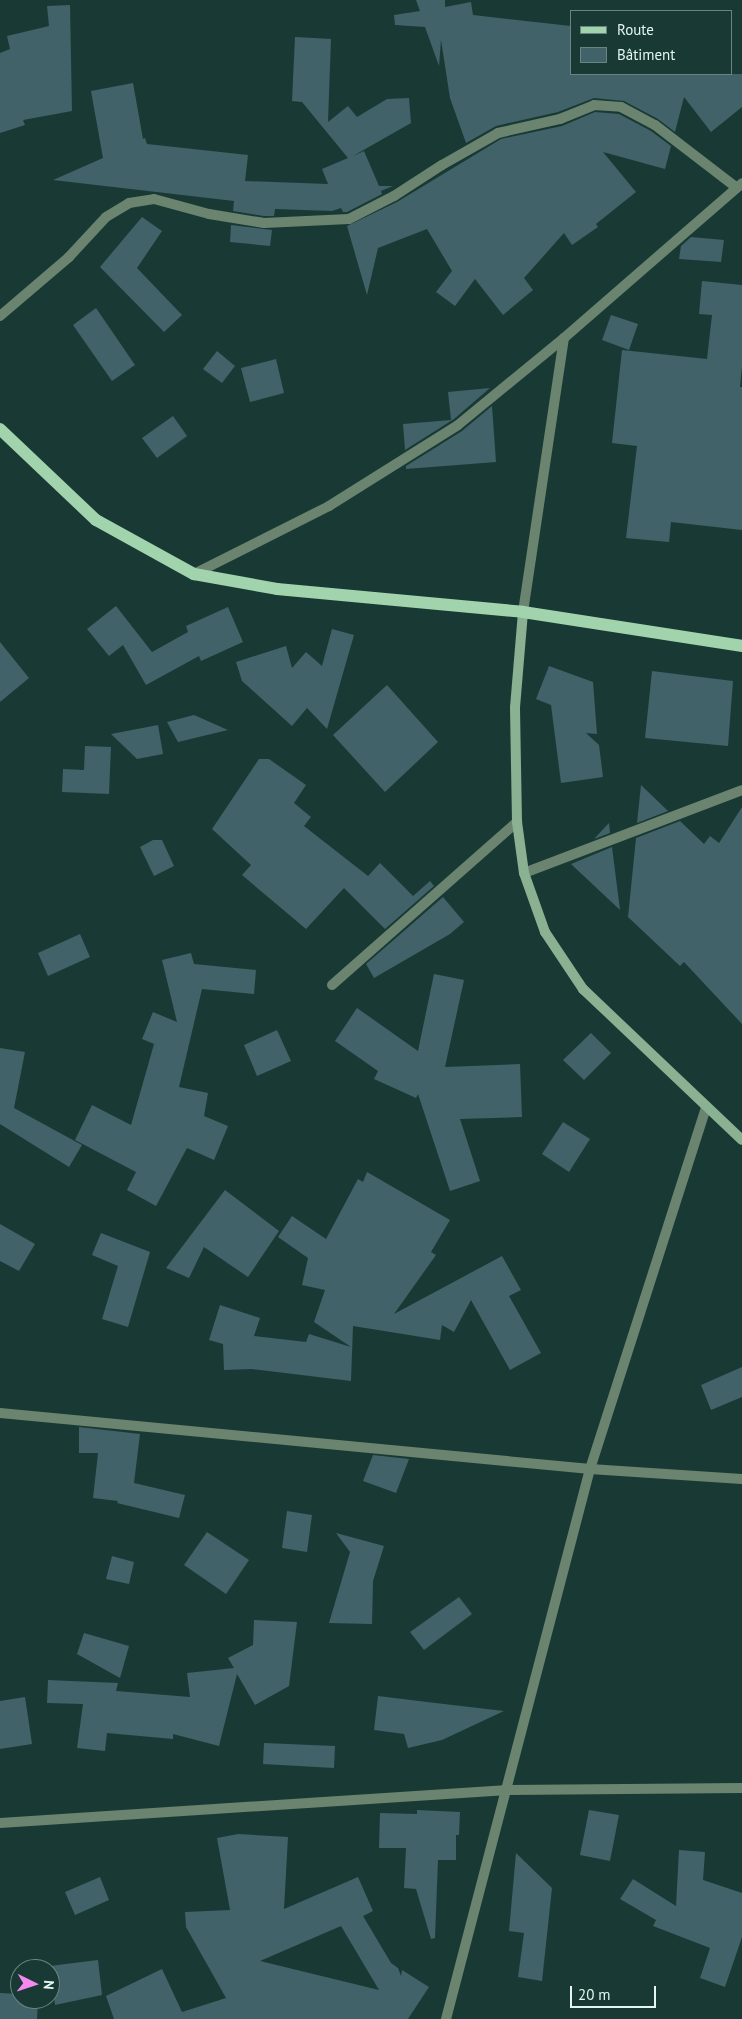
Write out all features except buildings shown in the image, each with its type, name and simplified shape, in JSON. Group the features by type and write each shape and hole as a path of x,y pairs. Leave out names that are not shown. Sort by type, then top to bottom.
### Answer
{"main road":[{"path":"0,429 96,520 194,574 277,589 523,612 742,646"}],"street":[{"path":"0,316 69,257 106,217 129,203 154,199 209,214 264,222 349,220 394,196 442,165 498,133 560,119 594,104 622,107 655,125 739,186 564,338 450,430 329,506 194,574"},
{"path":"564,338 523,612 515,708 517,822 524,873 545,932 583,989 706,1108 742,1140"},
{"path":"524,873 742,790"},
{"path":"332,986 517,822"},
{"path":"446,2019 508,1790 590,1469 706,1108"},
{"path":"0,1413 590,1469 742,1479"},
{"path":"0,1823 508,1790 742,1788"}]}
